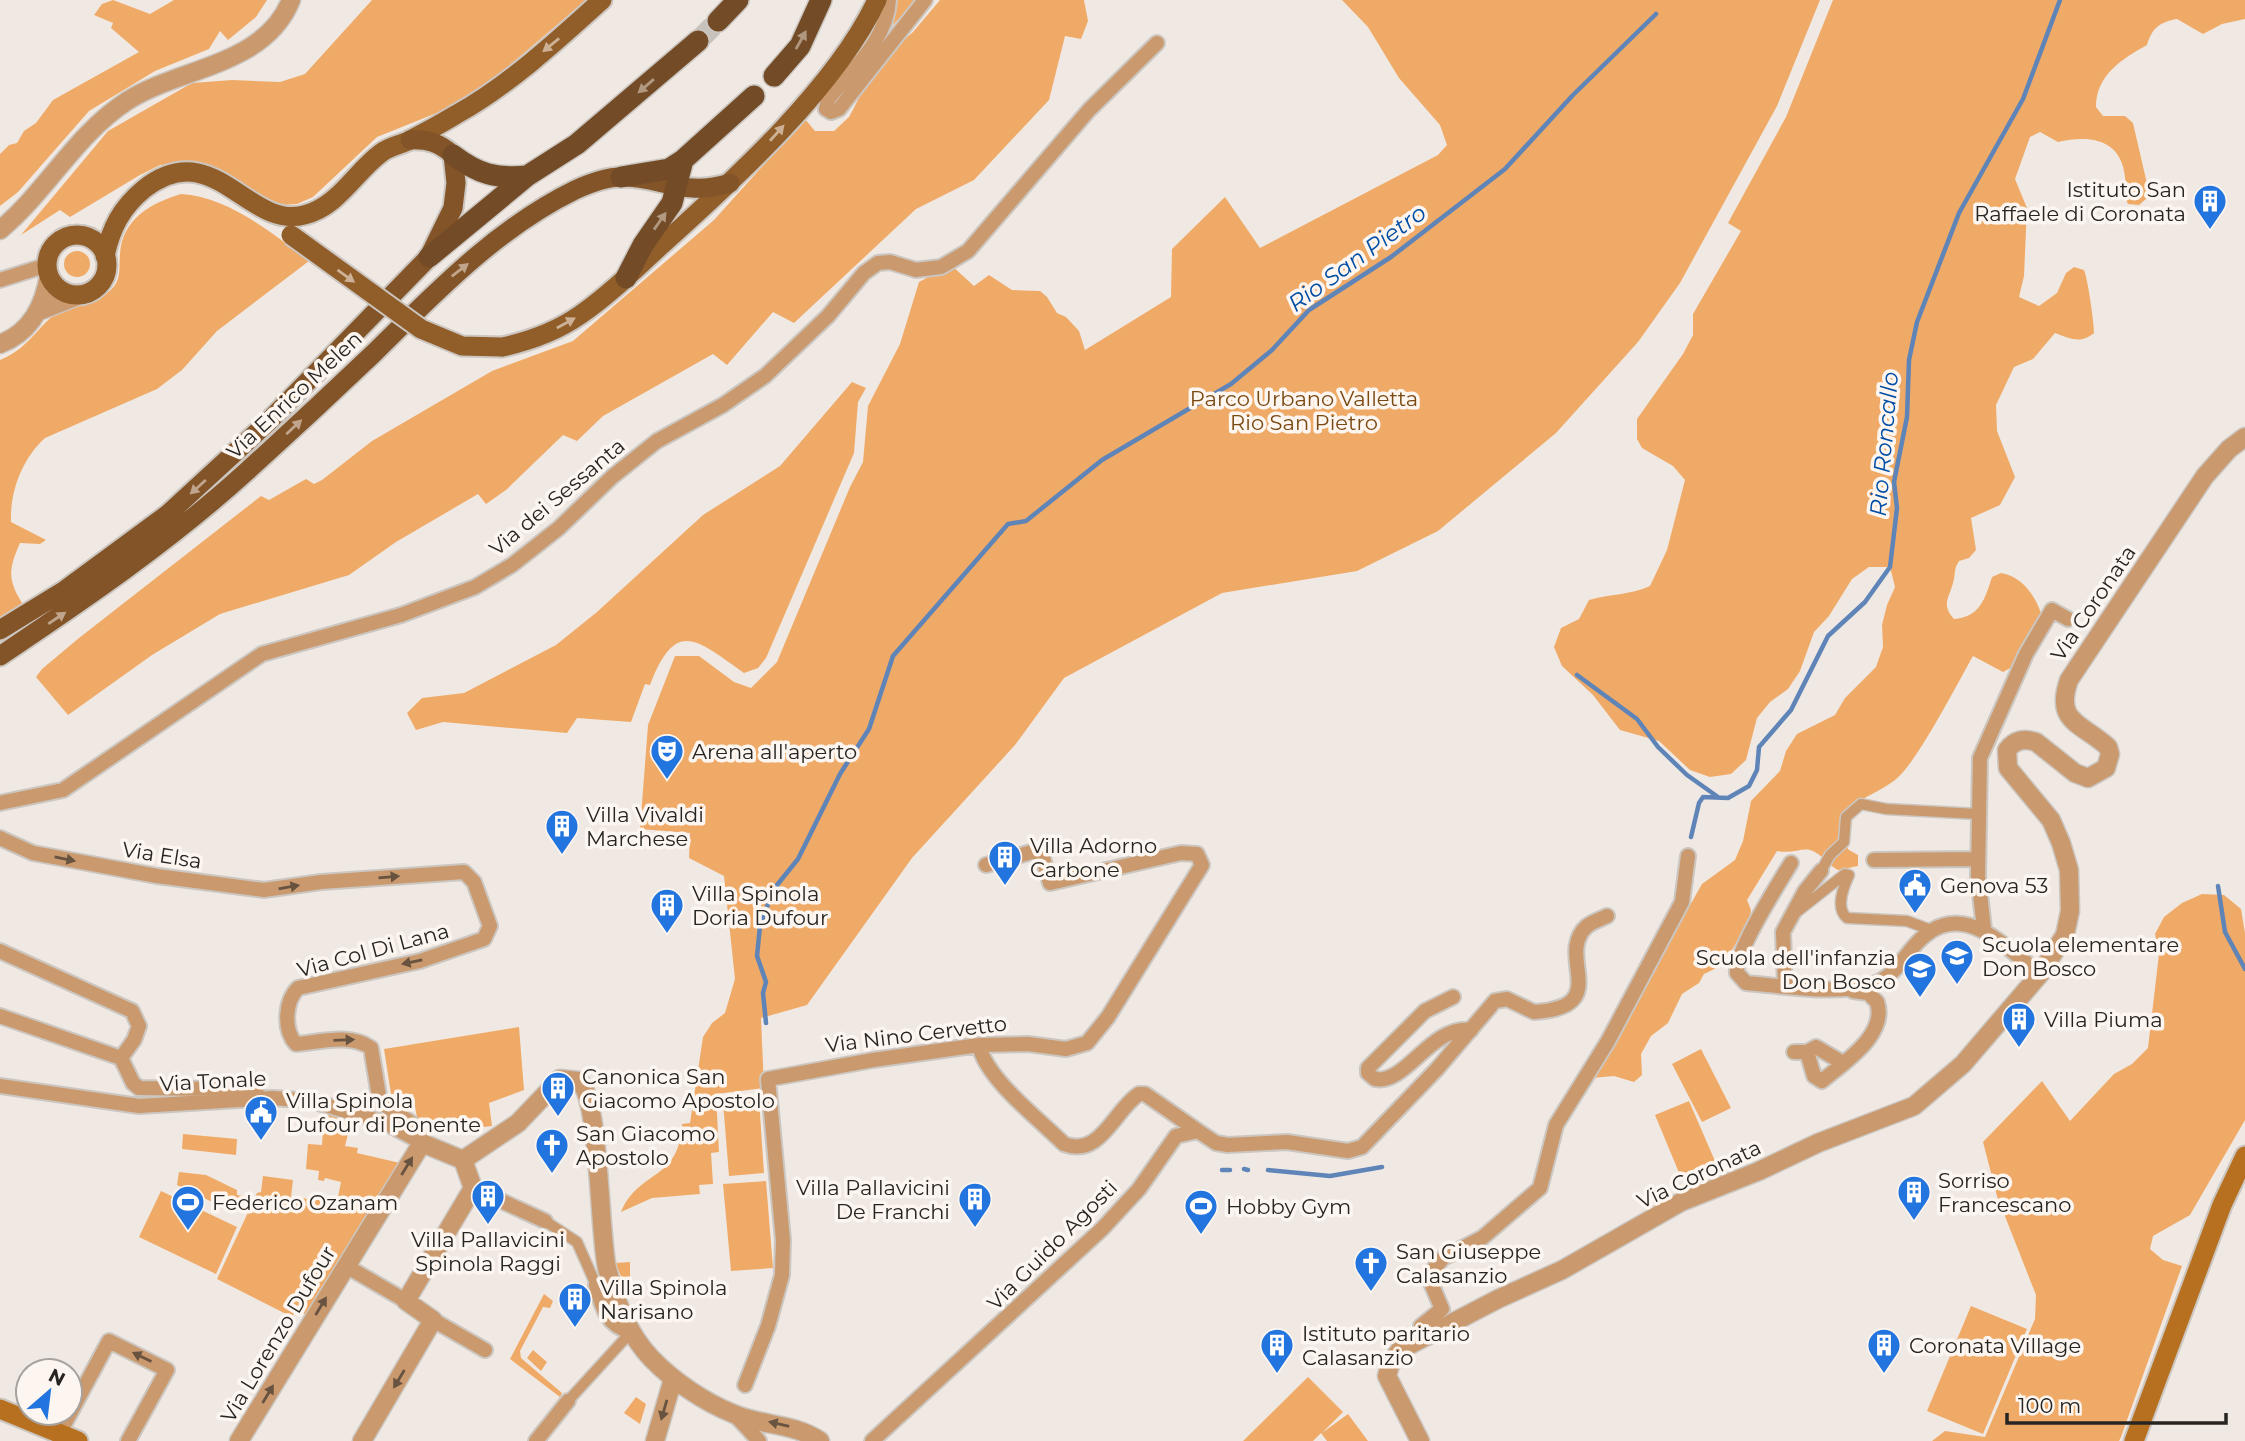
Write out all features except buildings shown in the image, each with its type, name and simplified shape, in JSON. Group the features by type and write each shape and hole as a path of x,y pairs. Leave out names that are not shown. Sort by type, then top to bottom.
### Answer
{"highway":[{"path":"718,21 738,0"},
{"path":"774,76 800,46 821,0"},
{"path":"429,257 527,176 578,144 698,41"},
{"path":"621,177 650,174 683,160 754,96"},
{"path":"410,140 434,142 485,175 502,178 527,176"},
{"name":"Via Enrico Melen","path":"0,630 65,590 168,514 268,422 429,257 453,208 456,183 453,155"},
{"path":"626,278 643,244 672,203 683,160"},
{"path":"621,177 677,188 709,188 730,183"},
{"name":"Via Enrico Melen","path":"0,656 80,603 184,525 245,473 449,279 503,236 575,190 621,177"}],"main road":[{"path":"267,211 291,217 316,211 348,187 381,153 410,140 487,94 602,0"},
{"path":"85,237 116,219 150,185 184,173 220,181 267,211 291,235 421,329 462,346 502,347 557,328 603,299 730,183 830,72 854,42 877,0"},
{"path":"106,256 98,243 85,237 70,236 54,247 48,270 61,290 80,295 89,293 104,280 106,256 116,219"},
{"path":"2134,1441 2222,1205 2245,1156"},
{"path":"0,1409 69,1437"}],"street":[{"path":"0,230 105,117 146,90 249,49 282,18 291,0"},
{"path":"889,0 885,26 828,99 826,110 831,112 839,109 925,0"},
{"name":"Via dei Sessanta","path":"0,803 63,790 262,654 401,615 475,587 512,565 553,533 612,477 657,441 723,405 765,376 828,316 864,273 878,263 890,262 916,270 942,267 968,251 1089,110 1157,44"},
{"path":"0,280 13,273 48,270 39,311 27,326 0,344"},
{"path":"39,311 80,295"},
{"name":"Via Coronata","path":"1420,1441 1387,1376 1391,1362 1400,1350 1498,1299 1562,1270 1681,1202 1759,1171 1818,1143 1914,1106 1963,1064 2040,974 2065,935 2070,911 2069,870 2051,820 2008,768 2007,750 2015,741 2028,740 2036,742 2075,773 2088,778 2106,768 2110,754 2108,747 2070,718 2065,710 2063,703 2069,680 2205,476 2229,449 2245,437"},
{"path":"1984,929 1979,911 1977,859 1980,758 2026,654 2052,610 2068,620"},
{"path":"1785,985 1783,932 1830,855 1844,842 1846,817 1861,804 1886,809 1978,814"},
{"name":"Via Elsa","path":"0,838 33,853 157,876 264,890 321,882"},
{"name":"Via Nino Cervetto","path":"745,1385 768,1326 782,1275 783,1240 768,1079 790,1073 979,1045 1028,1044 1066,1049 1087,1043 1108,1017 1202,865 1197,854 1181,853 1050,883 1043,858 1035,851 986,865"},
{"path":"1422,1338 1421,1326 1442,1309 1428,1276 1433,1267 1443,1258 1482,1238 1535,1194 1543,1184 1556,1125 1608,1041 1682,902 1688,856"},
{"path":"1874,860 1977,859"},
{"path":"1791,863 1767,901 1736,967 1740,979 1746,983 1834,988 1871,985 1891,975 1931,930 1961,922 1984,929 2040,974"},
{"name":"Via Col Di Lana","path":"321,882 464,872 474,882 491,926 484,939 467,946 420,961 298,988 290,996 287,1005 289,1035 296,1044 348,1039 361,1041 371,1048 380,1102 410,1122 416,1130 418,1140"},
{"path":"1792,915 1846,874 1849,875 1840,905 1847,918 1907,921 1931,930"},
{"path":"979,1045 982,1060 993,1073 1064,1144 1079,1147 1094,1142 1139,1094 1145,1094 1216,1143 1228,1145 1287,1142 1348,1151 1362,1147 1501,998 1534,1012 1572,1001 1579,992 1581,979 1575,958 1579,941 1587,926 1607,916"},
{"path":"0,951 132,1011 139,1026 134,1040 121,1058"},
{"path":"1834,988 1875,997 1880,1013 1868,1039 1843,1063 1822,1081 1818,1080 1801,1052 1815,1047 1843,1063"},
{"path":"1453,997 1425,1011 1368,1068 1368,1073 1375,1079 1384,1079 1410,1063 1447,1032 1458,1028 1471,1030"},
{"path":"0,1016 121,1058 133,1083 139,1088 216,1089 273,1098"},
{"path":"463,1160 518,1123 560,1080 573,1078 585,1086 592,1118 607,1268 631,1332 673,1380 735,1415 795,1428 820,1441"},
{"name":"Via Tonale","path":"0,1086 139,1106 273,1098 312,1101 386,1123 418,1140"},
{"name":"Via Guido Agosti","path":"872,1441 1005,1322 1050,1274 1102,1229 1139,1189 1171,1140 1198,1131"},
{"path":"418,1140 463,1160 473,1188 545,1221 577,1242 607,1319 616,1327 631,1332"},
{"name":"Via Lorenzo Dufour","path":"239,1441 418,1140"},
{"path":"406,1301 473,1188"},
{"path":"346,1265 485,1350"},
{"path":"362,1441 433,1320"},
{"path":"536,1441 568,1401 631,1332"},
{"path":"69,1437 109,1341 167,1370 128,1441"},
{"path":"655,1441 673,1380"},
{"path":"735,1415 752,1438"}],"green space":[{"path":"113,0 150,14 174,0 267,0 256,17 228,40 220,31 209,49 155,71 89,111 18,192 0,206 0,154 9,145 17,143 24,131 36,123 53,100 139,52 111,28 113,23 94,15 102,4"},
{"path":"372,0 586,0 469,100 377,137 313,197 297,204 281,205 206,167 160,165 70,217 60,210 21,235 108,131 192,83 232,80 280,82 305,74"},
{"path":"898,0 917,0 892,26"},
{"path":"940,0 1084,0 1088,21 1081,39 1065,36 1049,100 974,180 916,209 794,323 773,312 727,365 713,354 603,416 577,441 563,435 506,490 486,504 478,494 396,542 349,575 220,614 152,655 68,715 36,677 79,638 261,496 269,500 306,479 314,484 372,441 492,371 573,341 714,220 805,119 815,131 834,131 849,117 877,64 913,32"},
{"name":"Parco Urbano Valletta Rio San Pietro","path":"1342,0 1820,0 1777,106 1680,283 1638,342 1556,433 1438,531 1357,571 1222,593 1064,678 1015,745 912,858 807,1005 761,1018 764,1088 716,1094 719,1152 711,1153 713,1184 699,1185 700,1194 652,1198 621,1212 638,1188 666,1166 674,1156 682,1124 690,1123 703,1037 712,1023 725,1013 735,979 724,876 689,858 690,833 640,829 648,725 675,656 699,656 734,682 751,688 777,662 863,462 868,406 900,344 919,282 951,265 974,286 989,275 1012,290 1040,291 1057,313 1066,317 1079,331 1085,350 1171,297 1172,249 1225,197 1260,248 1438,155 1447,145 1440,125 1399,78 1368,27"},
{"path":"1833,0 2245,0 2245,19 2222,24 2203,34 2177,19 2166,22 2154,30 2147,45 2112,69 2100,86 2096,107 2103,116 2125,116 2133,123 2148,188 2147,198 2139,205 2128,204 2122,164 2117,154 2102,142 2081,139 2058,142 2040,132 2030,137 2015,179 2027,208 2024,276 2019,297 2039,306 2057,293 2066,273 2074,267 2084,270 2094,333 2080,339 2071,339 2055,333 2033,359 2014,367 1996,405 1997,431 2015,477 2000,505 1971,518 1976,550 1969,558 1957,564 1947,601 1948,610 1954,619 1963,618 1980,606 1992,577 2001,573 2008,575 2026,587 2041,613 2012,667 2003,672 1973,656 1925,741 1904,771 1885,787 1859,802 1848,815 1842,841 1849,850 1858,855 1858,866 1838,870 1810,850 1777,851 1747,900 1751,910 1749,921 1723,965 1704,974 1699,983 1682,994 1668,1023 1651,1036 1641,1054 1642,1075 1634,1082 1614,1076 1592,1078 1702,884 1735,860 1743,841 1751,801 1780,771 1786,751 1797,734 1835,715 1845,698 1876,667 1883,647 1882,625 1895,587 1890,567 1869,567 1852,579 1829,616 1814,632 1800,671 1788,689 1770,702 1757,718 1746,760 1731,774 1710,777 1690,770 1659,741 1620,730 1593,695 1562,666 1554,647 1561,628 1579,619 1589,600 1650,586 1667,550 1685,480 1673,466 1642,448 1637,439 1637,419 1683,354 1693,335 1693,314 1741,231 1728,223 1786,117"},
{"path":"181,194 199,197 233,209 265,228 309,261 217,331 182,370 157,389 45,438 37,446 15,487 11,522 46,540 40,544 20,543 11,571 16,593 27,611 0,627 0,360 21,348 57,312 99,298 110,291 118,278 122,242 132,222 159,202"},
{"path":"77,251 86,255 90,264 86,273 77,277 68,273 64,264 68,255"},
{"path":"852,382 866,388 858,402 854,453 766,658 758,668 744,673 713,651 689,641 679,643 669,650 650,685 645,684 631,722 577,718 567,733 443,722 416,730 407,713 422,698 464,693 556,645 597,612 703,515 780,466"},
{"path":"2202,894 2224,895 2241,909 2245,933 2245,1120 2190,1215 2153,1236 2150,1249 2163,1260 2182,1266 2121,1437 2119,1441 1932,1441 1945,1431 1985,1437 2035,1319 2036,1295 1997,1196 1983,1142 2042,1081 2070,1121 2114,1074 2132,1064 2148,1048 2159,954 2155,934 2164,917 2182,903"},
{"path":"519,1027 524,1090 489,1103 492,1126 426,1134 419,1130 413,1094 391,1094 384,1049"},
{"path":"1701,1049 1731,1108 1702,1122 1672,1064"},
{"path":"759,1100 764,1173 729,1176 723,1102"},
{"path":"1689,1101 1715,1161 1680,1175 1655,1115"},
{"path":"324,1111 352,1118 345,1146 358,1148 357,1153 400,1163 308,1316 297,1309 292,1317 217,1279 257,1193 261,1192 263,1176 293,1180 291,1197 319,1200 320,1197 337,1202 341,1182 325,1178 324,1181 318,1180 319,1171 306,1169 308,1144 322,1145"},
{"path":"183,1134 237,1139 236,1155 182,1149"},
{"path":"179,1172 206,1175 237,1190 237,1195 243,1196 235,1213 177,1185"},
{"path":"766,1181 773,1268 731,1271 723,1184"},
{"name":"Federico Ozanam","path":"161,1191 237,1227 216,1274 139,1237"},
{"path":"630,1262 630,1296 615,1263"},
{"path":"544,1294 553,1301 550,1308 543,1307 520,1351 521,1358 562,1393 560,1397 510,1359"},
{"path":"1971,1306 2027,1329 1983,1434 1927,1411"},
{"path":"533,1350 547,1362 541,1371 527,1358"},
{"path":"1308,1377 1343,1412 1322,1433 1348,1414 1368,1441 1327,1441 1321,1433 1313,1441 1243,1441"},
{"path":"636,1397 646,1404 640,1424 624,1413"}],"waterway":[{"name":"Rio Roncallo","path":"1691,837 1699,803 1703,797 1728,798 1749,786 1757,770 1759,747 1791,710 1828,636 1865,602 1890,567 1897,508 1894,482 1907,417 1909,360 1917,322 1959,213 2023,99 2060,0"},
{"name":"Rio San Pietro","path":"766,1023 763,993 766,982 757,956 760,926 773,890 798,859 840,774 869,729 893,656 1008,524 1026,521 1102,460 1231,384 1272,350 1309,310 1391,257 1505,169 1573,95 1656,14"},
{"path":"1577,675 1637,719 1658,747 1687,775 1718,797"},
{"path":"2218,886 2225,932 2245,969"},
{"name":"Rio Roncallo","path":"1268,1170 1330,1176 1382,1167"},
{"name":"Rio Roncallo","path":"1244,1169 1248,1170"},
{"name":"Rio Roncallo","path":"1222,1170 1230,1170"}],"tunnel":[{"path":"698,41 718,21"}],"place":[{"name":"Istituto San Raffaele di Coronata","path":"2210,231"},
{"name":"Arena all'aperto","path":"667,781"},
{"name":"Villa Vivaldi Marchese","path":"562,856"},
{"name":"Villa Adorno Carbone","path":"1005,887"},
{"name":"Genova 53","path":"1915,915"},
{"name":"Villa Spinola Doria Dufour","path":"667,935"},
{"name":"Scuola elementare Don Bosco","path":"1957,986"},
{"name":"Scuola dell'infanzia Don Bosco","path":"1920,999"},
{"name":"Villa Piuma","path":"2019,1049"},
{"name":"Canonica San Giacomo Apostolo","path":"558,1118"},
{"name":"Villa Spinola Dufour di Ponente","path":"261,1142"},
{"name":"San Giacomo Apostolo","path":"552,1175"},
{"name":"Sorriso Francescano","path":"1914,1222"},
{"name":"Villa Pallavicini Spinola Raggi","path":"488,1226"},
{"name":"Villa Pallavicini De Franchi","path":"975,1229"},
{"name":"Federico Ozanam","path":"188,1232"},
{"name":"Hobby Gym","path":"1201,1236"},
{"name":"San Giuseppe Calasanzio","path":"1371,1293"},
{"name":"Villa Spinola Narisano","path":"575,1329"},
{"name":"Istituto paritario Calasanzio","path":"1277,1375"},
{"name":"Coronata Village","path":"1884,1375"}]}
